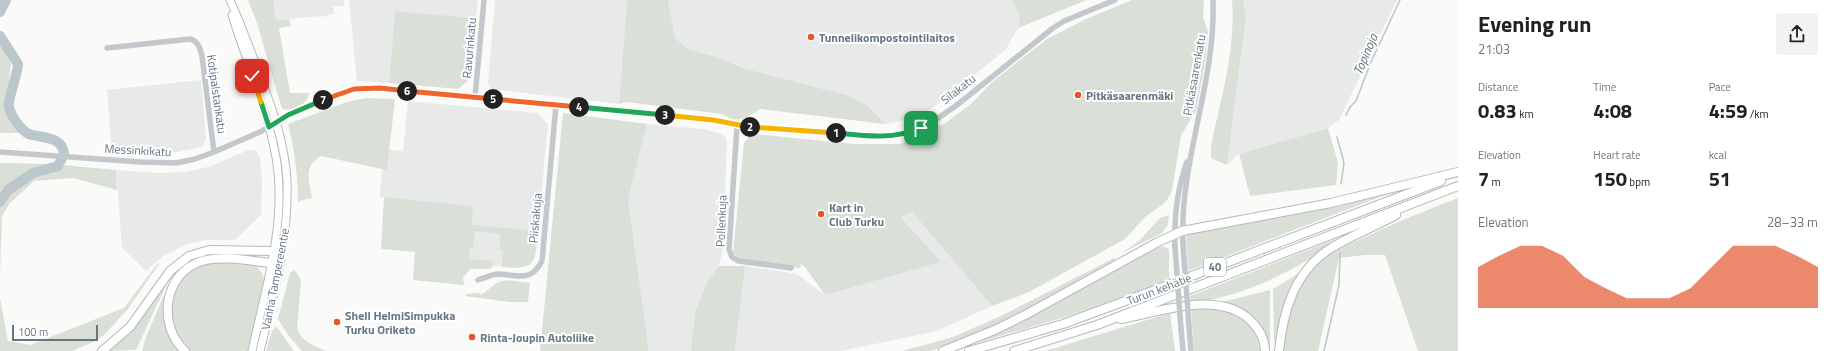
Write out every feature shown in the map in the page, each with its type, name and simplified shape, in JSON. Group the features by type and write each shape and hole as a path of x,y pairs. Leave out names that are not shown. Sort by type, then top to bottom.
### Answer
{"highway":[{"path":"943,351 997,329 1021,317 1182,231 1331,203 1458,173"},
{"name":"Turun kehätie","path":"969,351 1063,324 1147,294 1458,173"},
{"name":"Turun kehätie","path":"1014,351 1097,325 1458,186"},
{"path":"1279,351 1283,319 1289,300 1299,281 1317,259 1341,243 1371,229 1424,199"},
{"path":"102,351 130,327 170,271 189,256 210,250 274,252"},
{"path":"184,351 169,330 167,311 171,290 183,273 197,263 209,260 230,259 272,264"},
{"path":"1097,325 1190,305 1209,303 1235,309 1248,318 1260,331 1266,351"}],"main road":[{"name":"Vanha Tampereentie","path":"229,0 262,79 276,122 284,156 287,181 286,218 281,258 260,351"},
{"name":"Vanha Tampereentie","path":"229,0 269,127 277,162 279,183 278,214 274,252 252,351"},
{"path":"272,264 281,258 274,252"}],"street":[{"name":"Ravurinkatu","path":"475,97 484,0"},
{"name":"Silakatu","path":"269,127 276,122 317,103 354,89 380,88 713,120 738,126 881,137 893,136 914,131 957,105 1052,28 1064,21 1115,0"},
{"name":"Pitkäsaarenkatu","path":"1191,351 1182,216 1190,154 1210,62 1213,0"},
{"name":"Kotipalstankatu","path":"108,48 190,39 194,40 200,49 202,56 214,152"},
{"name":"Piiskakuja","path":"478,280 496,274 522,277 532,274 542,261 556,105"},
{"name":"Pollenkuja","path":"738,126 729,249 732,257 739,261 791,268"},
{"name":"Messinkikatu","path":"0,152 167,163 195,159 269,127"},
{"name":"Pitkäsaarenkatu","path":"1183,351 1174,234 1178,195 1183,172 1190,154"}],"shaded area":[{"path":"248,0 273,0 276,20 289,19 291,26 279,28 290,93 309,93 306,101 295,108 286,110 282,109 257,23"},
{"path":"273,0 344,0 344,6 333,7 334,14 327,16 276,20"},
{"path":"349,0 478,0 476,18 395,11 389,83 357,81"},
{"path":"495,0 627,0 619,104 490,89 488,83"},
{"path":"627,0 668,0 675,38 688,49 716,57 746,69 849,96 868,106 885,124 760,109 746,118 733,119 722,114 627,102 619,104"},
{"path":"668,0 1012,0 1020,16 1018,28 1006,49 954,92 931,109 906,120 885,124 868,107 746,69 716,57 688,49 675,38"},
{"path":"1012,0 1087,0 1018,28 1020,16"},
{"path":"1132,0 1204,0 1203,17 1208,32 1206,56 1196,111 1181,135 1172,191 1167,200 1145,217 1125,239 1027,293 992,306 912,212 901,217 941,262 825,295 805,267 800,263 801,266 799,268 741,259 733,253 744,143 750,135 754,134 854,144 900,144 947,122 972,103 992,82 1047,39 1086,19"},
{"path":"1232,0 1243,0 1246,19 1227,165 1211,158 1211,146 1230,55 1233,18"},
{"path":"1243,0 1397,0 1339,120 1328,128 1239,154 1227,165 1246,22"},
{"path":"395,11 476,18 471,78 458,89 389,83"},
{"path":"0,44 11,62 6,110 19,133 0,133"},
{"path":"201,80 206,139 202,147 161,155 112,152 107,90"},
{"path":"366,98 395,99 387,170 321,156 315,160 309,169 312,198 299,201 298,204 296,164 288,124 347,102"},
{"path":"408,101 538,113 548,124 536,253 530,265 517,268 468,264 473,206 380,197 382,169 387,170 389,150 403,151"},
{"path":"563,113 647,124 628,199 649,351 540,351"},
{"path":"647,124 703,129 722,134 727,139 723,248 719,266 708,280 695,312 691,351 649,351 628,199"},
{"path":"1328,128 1338,163 1336,185 1250,196 1239,154"},
{"path":"248,150 256,150 260,157 262,183 261,215 235,240 206,240 187,244 163,256 146,271 122,248 116,170 159,173 186,172 212,166"},
{"path":"0,163 52,164 116,170 117,190 73,178 34,181 10,203 2,216 0,274"},
{"path":"1398,190 1188,271 1186,233 1334,207"},
{"path":"384,197 473,206 472,225 538,231 535,257 532,262 522,267 502,267 503,250 499,249 501,234 475,231 473,247 470,247 469,259 492,261 493,265 490,269 470,269 463,278 464,285 413,280 415,252 381,249"},
{"path":"1458,198 1458,351 1418,351 1385,255 1365,255 1339,258 1318,351 1283,351 1289,317 1296,296 1307,276 1320,262 1332,253 1352,243"},
{"path":"912,212 992,306 937,331 840,351 735,351 745,266 797,274 825,295 940,262 901,216"},
{"path":"1169,215 1168,225 1162,233 1120,254 1139,241 1160,218"},
{"path":"1354,232 1295,267 1257,286 1214,299 1191,303 1190,296"},
{"path":"1162,246 1169,249 1169,280 1072,315 966,346"},
{"path":"1114,258 1116,260 1084,280 1006,322 960,342 930,351 902,351 953,337 1001,316"},
{"path":"158,263 159,264 127,310 103,336 91,343 72,351 0,351 0,298 8,341 30,345 124,308"},
{"path":"211,263 230,263 256,266 263,274 264,285 248,351 187,351 182,347 168,315 176,285 189,271"},
{"path":"719,266 745,266 735,351 691,351 695,312 708,280"},
{"path":"294,270 301,281 297,328 305,340 326,351 302,351 288,335 278,319 290,273"},
{"path":"1302,271 1288,296 1282,313 1277,342 1274,341 1273,289"},
{"path":"170,277 136,350 107,351 126,336 134,327"},
{"path":"507,280 530,283 528,302 510,302 465,296 466,294 480,293 481,295 498,282"},
{"path":"1270,290 1270,348 1268,348 1257,324 1247,313 1240,308 1222,302"},
{"path":"164,295 163,316 165,327 172,342 179,351 142,351 146,337"},
{"path":"1208,307 1236,315 1249,325 1258,340 1260,351 1194,351 1191,308"},
{"path":"1170,313 1175,351 1045,351"},
{"path":"276,326 294,351 266,351 272,331"}],"waterway":[{"path":"0,12 6,0"},
{"name":"Topinoja","path":"1346,115 1350,107 1356,101 1371,62 1400,0"},
{"path":"0,36 18,64 9,104 12,115 21,128 28,134 57,141 63,148 64,154 58,166 33,173 8,190 0,202"},
{"name":"Topinoja","path":"1337,137 1344,163 1341,184"},
{"name":"Topinoja","path":"1324,351 1339,285 1340,253"}],"place":[{"name":"Tunnelikompostointilaitos","path":"811,37"},
{"name":"Pitkäsaarenmäki","path":"1078,95"},
{"name":"Kart in Club Turku","path":"821,214"},
{"name":"Shell HelmiSimpukka Turku Oriketo","path":"337,322"},
{"name":"Rinta-Joupin Autoliike","path":"472,337"}],"route":[{"path":"252,76 269,127 288,115 354,89 380,88 713,120 738,126 881,137 893,136 921,128"}]}
